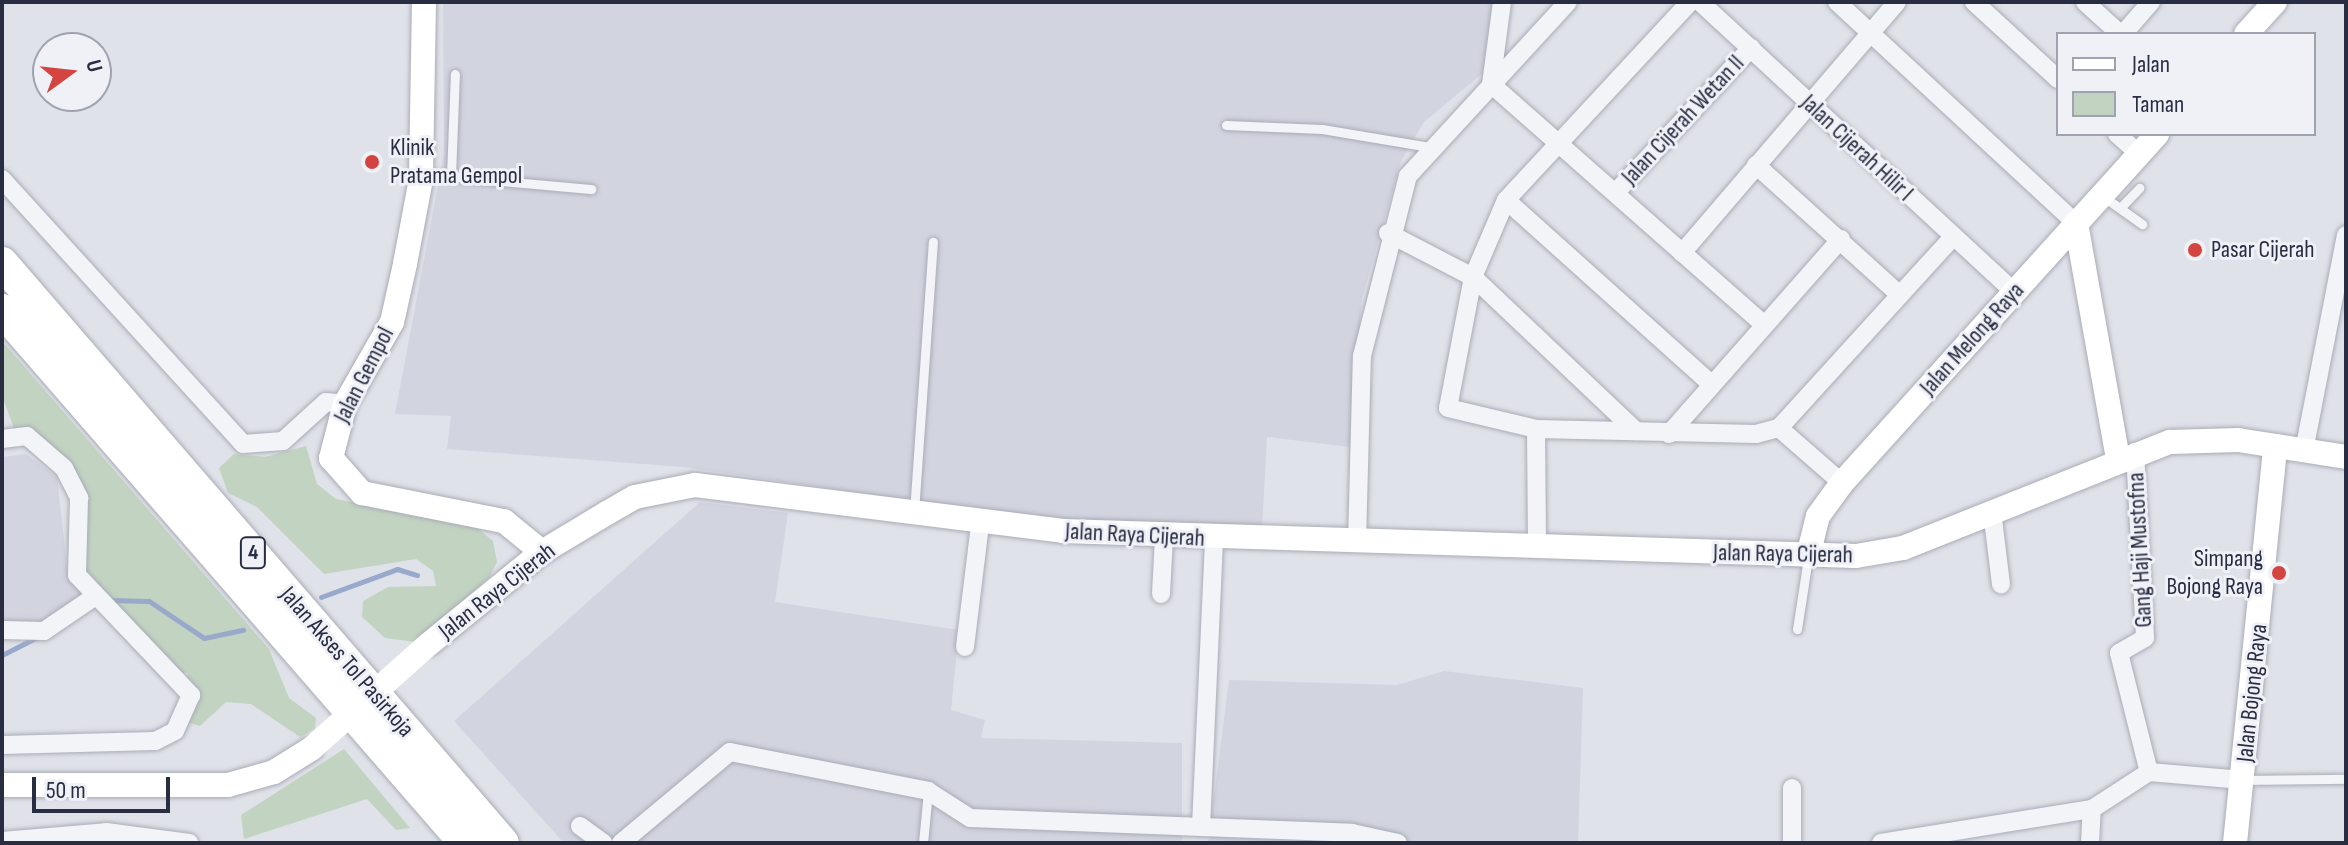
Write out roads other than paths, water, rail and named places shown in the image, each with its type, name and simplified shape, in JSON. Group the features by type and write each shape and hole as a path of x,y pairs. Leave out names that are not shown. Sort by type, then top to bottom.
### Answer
{"highway":[{"name":"Jalan Akses Tol Pasirkoja","path":"2,263 503,843"},
{"name":"Jalan Akses Tol Pasirkoja","path":"2,310 465,843"}],"main road":[{"name":"Jalan Gempol","path":"424,2 421,173 392,322 345,404 331,458 348,485 504,521 542,552"},
{"path":"2248,32 2275,2"},
{"name":"Jalan Melong Raya","path":"1808,556 1818,516 1842,483 2076,223 2111,202 2139,154 2155,136"},
{"path":"2076,223 2126,455"},
{"name":"Jalan Raya Cijerah","path":"2,785 228,785 274,772 311,749 429,644 542,552 635,497 695,485 980,524 1164,537 1808,556 1880,554 2126,455 2206,438 2346,457"},
{"name":"Jalan Bojong Raya","path":"2235,843 2275,446"}],"street":[{"path":"1491,84 1502,2"},
{"path":"1357,543 1362,356 1388,233 1408,176 1429,147 1568,2"},
{"path":"1690,2 1506,200 1473,277 1448,408 1536,429 1669,434 1779,428 1842,483"},
{"name":"Jalan Cijerah Hilir I","path":"1700,2 1808,106 2014,292"},
{"path":"1837,2 2076,223"},
{"path":"1682,253 1897,2"},
{"path":"1974,2 2056,77"},
{"path":"2085,2 2119,32"},
{"path":"2123,32 2151,2"},
{"name":"Jalan Cijerah Wetan II","path":"1615,193 1751,48"},
{"path":"1491,84 1763,324"},
{"path":"2119,136 2139,154"},
{"path":"1756,165 1900,295"},
{"path":"2,179 243,444 283,441 326,402 345,404"},
{"path":"1506,200 1709,382"},
{"path":"1388,233 1473,277 1636,431"},
{"path":"2304,451 2346,235"},
{"path":"1779,428 1953,237"},
{"path":"1669,434 1709,382 1841,239"},
{"path":"1536,429 1537,549"},
{"path":"2,439 27,436 72,480 80,508 76,570 99,601 189,689 190,706 175,731 155,741 2,745"},
{"name":"Gang Haji Mustofna","path":"2126,455 2145,638 2119,653 2149,772"},
{"path":"1992,511 2001,584"},
{"path":"965,647 980,524"},
{"path":"1161,594 1164,537"},
{"path":"1201,827 1214,540"},
{"path":"2,630 44,631 99,601"},
{"path":"621,843 730,752 928,791 954,814 980,820 1352,833 1398,843"},
{"path":"1881,843 2092,809 2149,772 2243,780"},
{"path":"1792,788 1792,843"},
{"path":"2090,843 2092,809"},
{"path":"580,826 603,843"},
{"path":"2,841 106,832 189,843"}],"lane":[{"path":"451,176 455,74"},
{"path":"1226,125 1322,129 1429,147"},
{"path":"421,173 591,189"},
{"path":"2139,188 2111,202 2142,224"},
{"path":"913,515 933,242"},
{"path":"1797,629 1808,556"},
{"path":"2243,780 2346,779"},
{"path":"923,843 928,791"}],"waterway":[{"path":"321,597 397,569 417,575"},
{"path":"108,600 149,601 204,638 243,630"},
{"path":"2,655 36,638"}],"place":[{"name":"Klinik Pratama Gempol","path":"372,162"},
{"name":"Pasar Cijerah","path":"2195,250"},
{"name":"Simpang Bojong Raya","path":"2279,573"}]}
